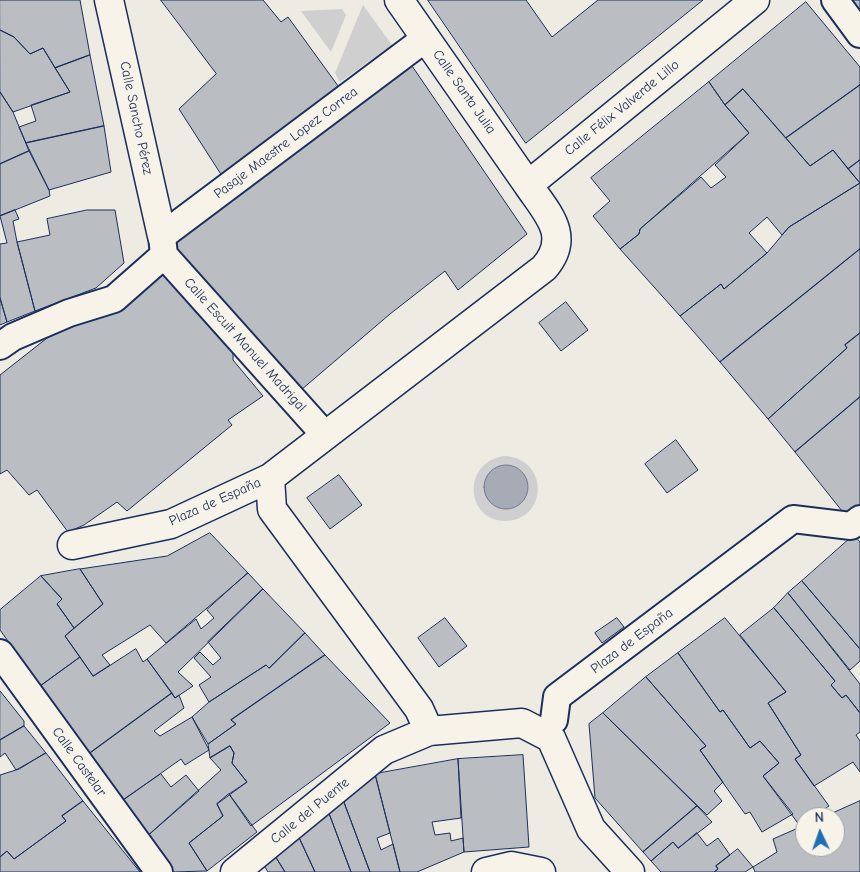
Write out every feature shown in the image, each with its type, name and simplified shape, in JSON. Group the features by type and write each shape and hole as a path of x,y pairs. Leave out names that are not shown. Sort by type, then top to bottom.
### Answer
{"street":[{"name":"Calle Sancho Pérez","path":"110,0 163,246"},
{"name":"Calle Santa Julia","path":"399,0 528,185"},
{"name":"Calle Félix Valverde Lillo","path":"528,185 755,0"},
{"path":"835,0 860,34"},
{"name":"Pasaje Maestre Lopez Correa","path":"0,346 13,337 61,317 114,299 163,246 426,38"},
{"name":"Plaza de España","path":"72,545 171,524 270,478 544,268 553,257 557,244 556,225 528,185"},
{"name":"Calle Escult Manuel Madrigal","path":"163,246 326,435"},
{"name":"Plaza de España","path":"270,478 272,509 419,709 429,731"},
{"name":"Plaza de España","path":"552,729 558,697 793,519 855,522"},
{"name":"Calle Castelar","path":"0,653 159,872"},
{"path":"429,731 522,723 552,729 591,829 630,872"},
{"name":"Calle del Puente","path":"235,872 384,750 429,731"},
{"path":"486,872 510,866 541,872"}],"shaded area":[{"path":"363,5 392,45 340,82 335,73"},
{"path":"342,9 346,15 331,52 301,11"},
{"path":"504,456 519,459 530,467 536,477 538,489 536,501 529,511 519,518 505,521 492,518 482,511 476,502 475,479 490,460","holes":["501,466 515,468 524,475 527,484 526,494 521,503 512,508 501,508 489,501 494,469"]},
{"path":"506,465 518,469 524,475 528,487 524,499 518,505 506,509 494,505 488,499 484,487 488,475 494,469"}],"building":[{"path":"0,0 80,0 90,55 55,68 43,48 30,54 14,37 0,30"},
{"path":"161,0 263,0 281,22 288,17 341,90 224,179 179,109 216,74"},
{"path":"428,0 526,0 552,37 598,0 703,0 526,143"},
{"path":"848,0 860,0 860,16"},
{"path":"806,2 860,67 860,85 786,138 743,89 725,105 709,82"},
{"path":"0,30 14,37 30,54 43,48 70,92 13,112 0,92"},
{"path":"90,55 104,126 26,143 19,127 36,121 31,105 70,92 55,68"},
{"path":"410,63 527,234 458,290 445,271 390,314 301,390 167,240"},
{"path":"709,82 725,105 749,133 640,229 639,234 620,249 593,216 610,201 591,178"},
{"path":"860,85 860,160 848,169 833,150 810,166 786,138"},
{"path":"743,89 810,166 833,150 860,183 789,227 782,235 767,217 749,233 767,253 724,289 721,284 680,316 620,249 639,234 640,229 701,177 711,188 726,177 715,165 749,133 725,105"},
{"path":"0,92 13,112 29,151 0,164"},
{"path":"104,126 111,172 49,190 26,143"},
{"path":"29,151 49,190 50,196 0,216 0,164"},
{"path":"860,160 860,183 848,169"},
{"path":"860,183 860,249 720,362 680,316 721,284 724,289 767,253 789,227"},
{"path":"15,210 19,219 13,221 17,242 35,311 7,322 0,298 0,244 7,243 0,216"},
{"path":"87,210 115,210 124,263 96,288 35,311 17,242 50,235 47,219"},
{"path":"860,249 860,333 845,345 847,348 768,419 720,362"},
{"path":"168,271 233,343 233,360 263,396 228,420 232,425 127,511 117,502 84,525 68,532 37,490 29,495 7,470 0,474 0,375 70,320 110,314"},
{"path":"0,298 7,322 0,325"},
{"path":"566,302 588,330 561,351 539,323"},
{"path":"860,333 860,397 795,452 768,419 847,348 845,345"},
{"path":"860,397 860,506 846,516 795,452"},
{"path":"676,440 698,470 667,493 645,464"},
{"path":"339,475 362,505 330,529 307,498"},
{"path":"210,533 248,573 166,643 150,625 102,655 110,665 93,676 65,636 103,604 80,569 167,556"},
{"path":"854,535 860,542 860,649 802,581"},
{"path":"80,569 103,604 74,628 57,604 62,599 41,576"},
{"path":"248,573 263,589 178,672 193,686 175,698 147,659 196,619 201,629 214,618 207,610"},
{"path":"41,576 62,599 57,604 74,628 65,636 80,657 40,686 0,630 0,610"},
{"path":"802,581 860,649 860,661 850,670 788,593"},
{"path":"263,589 305,633 269,668 266,665 209,702 199,685 211,677 194,658 200,652 213,665 221,658 208,642"},
{"path":"788,593 860,684 860,713 846,695 842,698 831,685 835,681 774,608"},
{"path":"774,608 835,681 831,685 842,698 846,695 860,713 860,732 856,735 860,741 860,772 853,762 814,786 795,759 801,755 768,703 786,692 740,635"},
{"path":"445,618 467,646 439,667 418,638"},
{"path":"617,618 624,627 602,643 595,633"},
{"path":"725,618 786,692 768,703 801,755 795,759 829,806 795,807 795,819 763,776 779,763 760,741 750,748 723,710 720,712 678,653"},
{"path":"305,633 325,655 231,720 236,724 208,744 192,717 209,702 266,665 269,668"},
{"path":"136,649 143,662 147,659 172,693 86,756 40,686 80,657 93,676"},
{"path":"678,653 720,712 723,710 750,748 760,741 779,763 763,776 793,814 762,832 750,812 745,814 700,750 706,746 646,677"},
{"path":"325,655 390,723 251,826 229,794 247,782 232,763 234,753 230,746 210,758 208,744 236,724 231,720"},
{"path":"646,677 706,746 700,750 723,782 714,791 722,801 707,815 603,713"},
{"path":"0,691 24,721 24,726 0,740"},
{"path":"172,693 175,698 179,695 184,708 154,731 160,736 192,717 209,750 185,765 181,759 119,803 86,756"},
{"path":"603,713 697,806 643,852 595,798 589,724"},
{"path":"24,726 46,753 16,770 5,753 0,757 0,740"},
{"path":"230,746 234,753 232,763 247,782 217,804 223,816 189,843 207,871 171,872 145,838 221,770 210,758"},
{"path":"46,753 83,801 62,816 66,821 14,859 7,851 0,857 0,775 19,769"},
{"path":"523,755 529,847 464,852 458,759"},
{"path":"458,759 461,818 432,822 435,835 450,833 451,841 463,838 464,852 417,872 400,872 375,774"},
{"path":"161,774 171,787 186,775 199,791 145,838 119,803"},
{"path":"375,774 390,833 377,838 381,850 393,844 400,872 370,872 342,797"},
{"path":"229,794 257,832 207,871 189,843 223,816 217,804"},
{"path":"342,797 370,872 351,872 327,808"},
{"path":"83,801 140,872 0,872 0,857 7,851 14,859 66,821 62,816"},
{"path":"860,801 860,872 755,872 753,867 777,852 773,839 795,829 795,857 845,857 845,808"},
{"path":"697,806 712,822 678,848 673,842 651,861 643,852"},
{"path":"327,808 351,872 315,872 296,831"},
{"path":"296,831 315,872 285,872 272,851"},
{"path":"697,833 707,846 718,838 730,855 716,866 718,869 714,872 661,872 651,861 673,842 678,848"},
{"path":"738,849 753,867 745,872 714,872 718,869 716,866"},
{"path":"272,851 285,872 268,872 261,861"}]}
